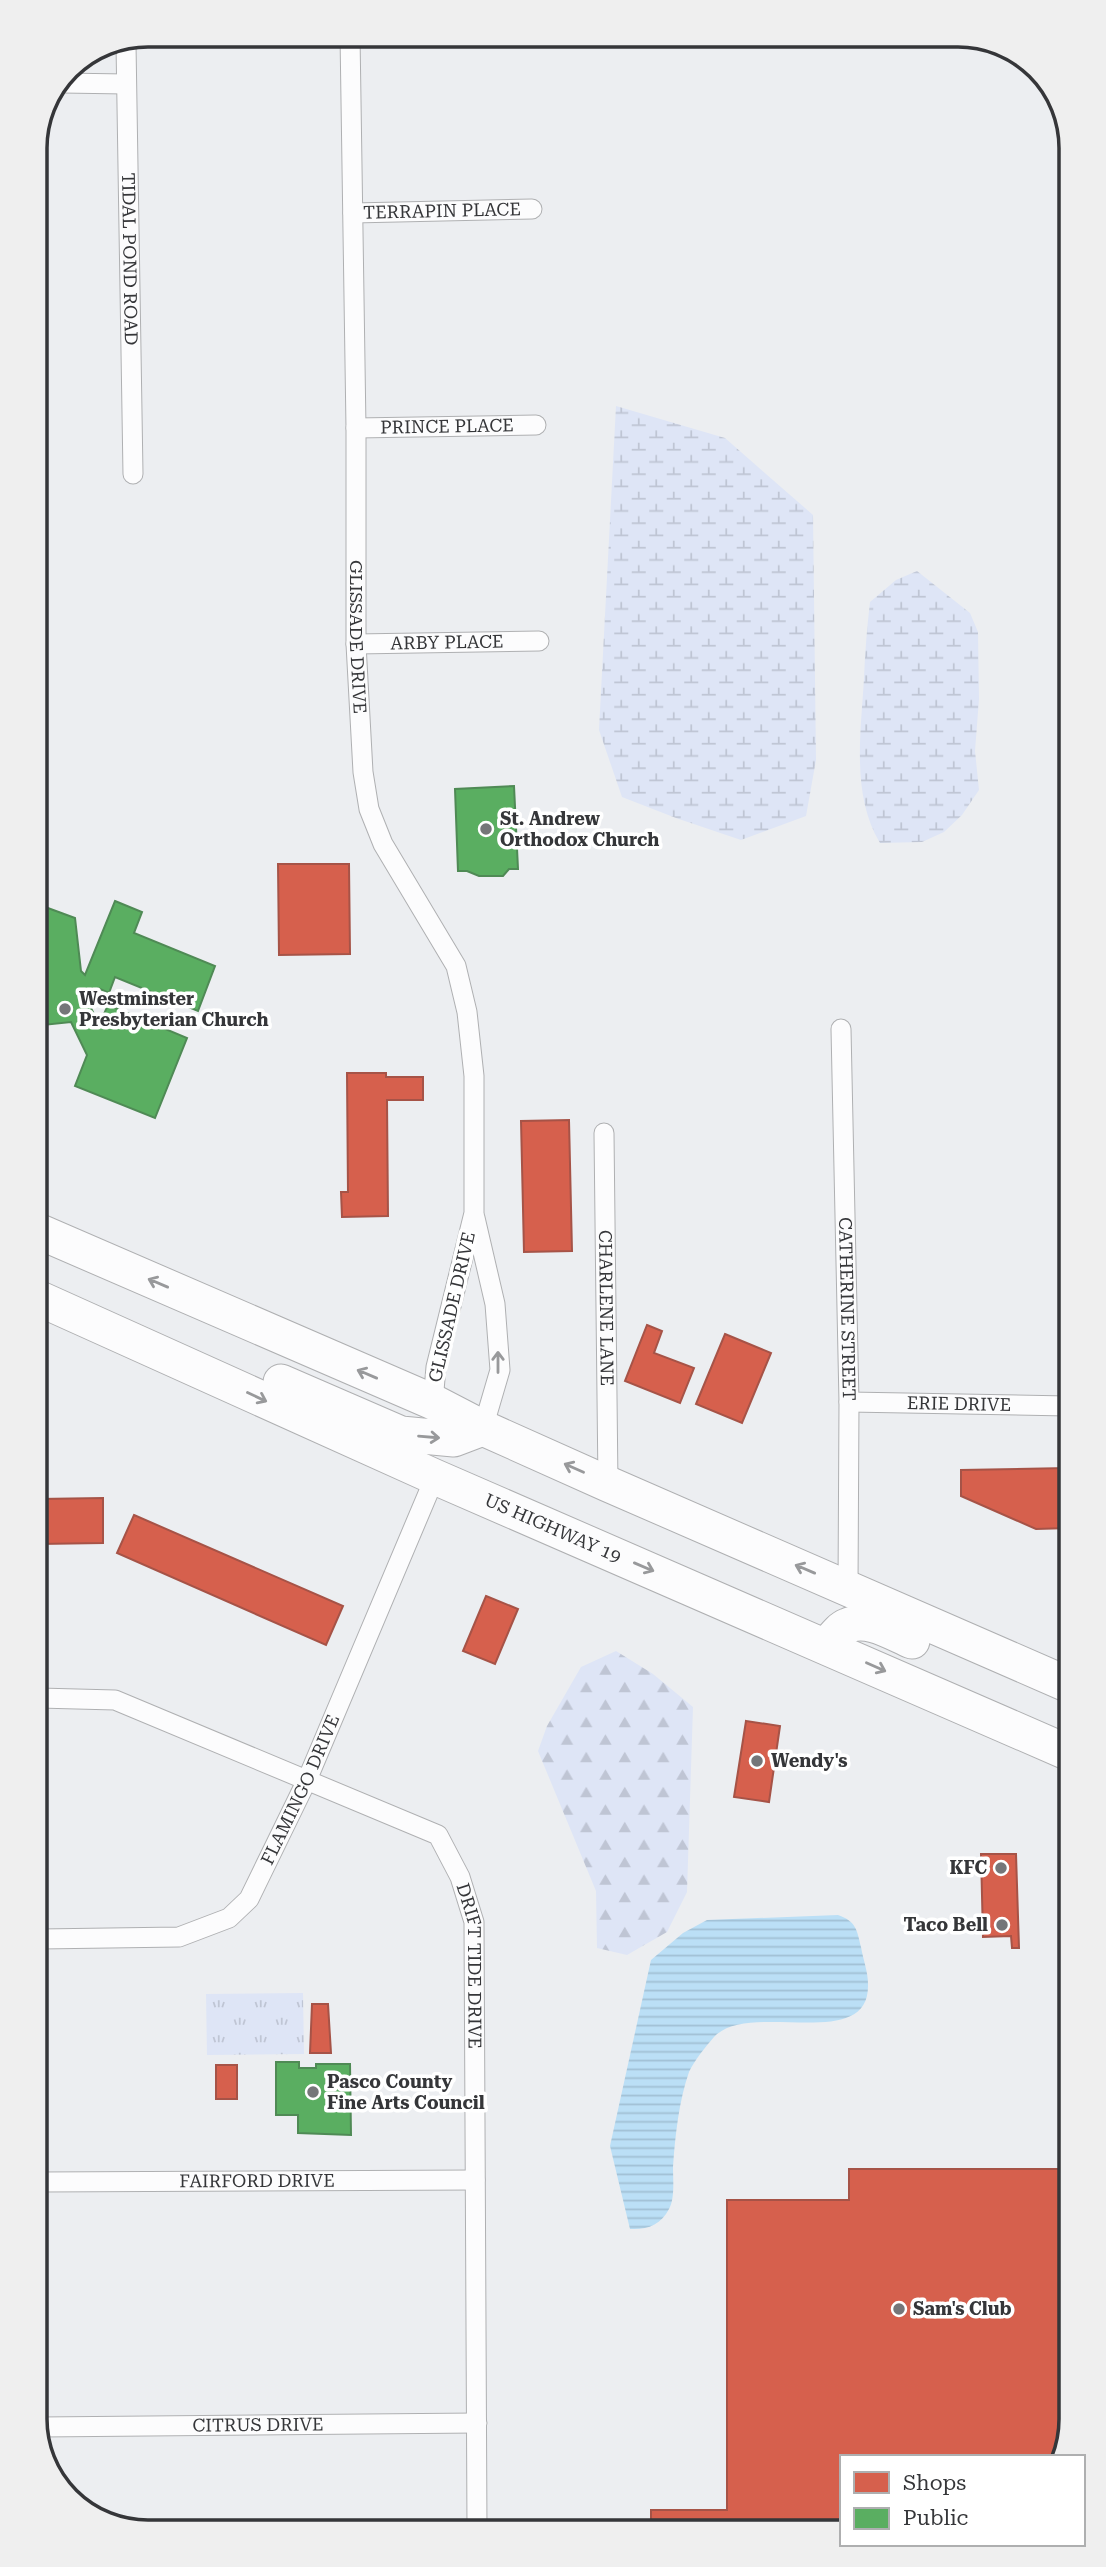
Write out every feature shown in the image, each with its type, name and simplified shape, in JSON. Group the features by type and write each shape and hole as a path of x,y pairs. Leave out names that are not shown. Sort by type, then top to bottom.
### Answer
{"highway":[{"path":"47,1235 433,1402 483,1428 1059,1681"},
{"name":"US HIGHWAY 19","path":"47,1302 435,1477 827,1645 1059,1749"},
{"path":"88,1319 224,1357 401,1434 454,1439 483,1428"},
{"path":"827,1645 849,1624 869,1623 1059,1705"}],"street":[{"name":"GLISSADE DRIVE","path":"350,47 356,644 363,772 369,809 383,844 456,966 467,1012 474,1076 474,1213 495,1304 500,1370 483,1428"},
{"name":"TIDAL POND ROAD","path":"126,50 133,474"},
{"path":"72,83 126,84"},
{"name":"TERRAPIN PLACE","path":"353,213 532,209"},
{"name":"PRINCE PLACE","path":"356,428 536,425"},
{"name":"ARBY PLACE","path":"356,644 539,641"},
{"name":"CATHERINE STREET","path":"841,1029 849,1402 848,1588"},
{"name":"CHARLENE LANE","path":"604,1133 608,1483"},
{"name":"GLISSADE DRIVE","path":"433,1402 436,1367 474,1213"},
{"name":"ERIE DRIVE","path":"849,1402 1059,1406"},
{"name":"FLAMINGO DRIVE","path":"47,1939 179,1937 229,1918 249,1899 307,1780 435,1477"},
{"name":"DRIFT TIDE DRIVE","path":"47,1698 115,1700 438,1835 460,1877 474,1922 477,2520"},
{"name":"FAIRFORD DRIVE","path":"47,2182 475,2180"},
{"name":"CITRUS DRIVE","path":"48,2427 477,2423"}],"green space":[{"path":"616,406 725,438 813,515 816,760 806,816 741,840 622,797 599,730"},
{"path":"917,571 970,613 978,632 979,699 975,751 979,790 962,815 944,832 922,842 880,843 865,805 860,763 870,602 896,580"},
{"path":"616,1651 653,1674 693,1707 687,1892 667,1932 627,1955 597,1948 596,1891 538,1751 547,1726 581,1667"},
{"path":"303,1993 304,2054 207,2055 206,1994"}],"water":[{"path":"838,1915 852,1923 858,1936 868,1979 863,2005 850,2016 829,2022 753,2023 731,2027 714,2037 689,2072 680,2106 671,2205 658,2223 642,2229 630,2229 610,2146 651,1960 683,1933 707,1920"}],"building: Shops":[{"path":"278,864 349,864 350,954 279,955"},
{"path":"347,1073 423,1077 423,1100 387,1100 388,1216 342,1217 341,1192 348,1192"},
{"path":"569,1120 572,1251 524,1252 521,1121"},
{"path":"647,1325 662,1331 654,1353 694,1368 680,1403 625,1381"},
{"path":"725,1334 771,1353 742,1423 696,1404"},
{"path":"1059,1468 1059,1528 1036,1529 961,1496 961,1470"},
{"path":"103,1498 103,1543 47,1544 47,1499"},
{"path":"134,1515 343,1606 326,1645 117,1553"},
{"path":"486,1596 518,1609 495,1664 463,1651"},
{"name":"Wendy's","path":"746,1721 780,1726 769,1802 734,1797"},
{"path":"981,1854 1016,1854 1019,1948 1012,1948 1011,1936 983,1937"},
{"path":"312,2004 328,2004 331,2053 310,2053"},
{"path":"216,2065 237,2065 237,2099 216,2099"},
{"name":"Sam's Club","path":"849,2169 1059,2169 1059,2419 1051,2455 840,2455 840,2520 651,2520 651,2510 727,2510 727,2200 849,2200"}],"building: Public":[{"name":"St. Andrew Orthodox Church","path":"514,786 518,869 509,869 503,876 479,876 458,871 455,789"},
{"name":"Westminster Presbyterian Church","path":"115,901 142,912 134,933 215,966 198,1011 115,977 109,993 98,988 91,1008 99,1025 108,1005 187,1038 155,1118 75,1086 87,1055 71,1022 47,1025 47,908 75,918 81,971 85,975"},
{"name":"Pasco County Fine Arts Council","path":"276,2062 299,2062 299,2068 316,2068 316,2064 350,2064 351,2135 298,2133 298,2115 276,2115"}],"place":[{"name":"St. Andrew Orthodox Church","path":"486,829"},
{"name":"Westminster Presbyterian Church","path":"65,1009"},
{"name":"Wendy's","path":"757,1761"},
{"name":"KFC","path":"1001,1868"},
{"name":"Taco Bell","path":"1002,1925"},
{"name":"Pasco County Fine Arts Council","path":"313,2092"},
{"name":"Sam's Club","path":"899,2309"}]}
